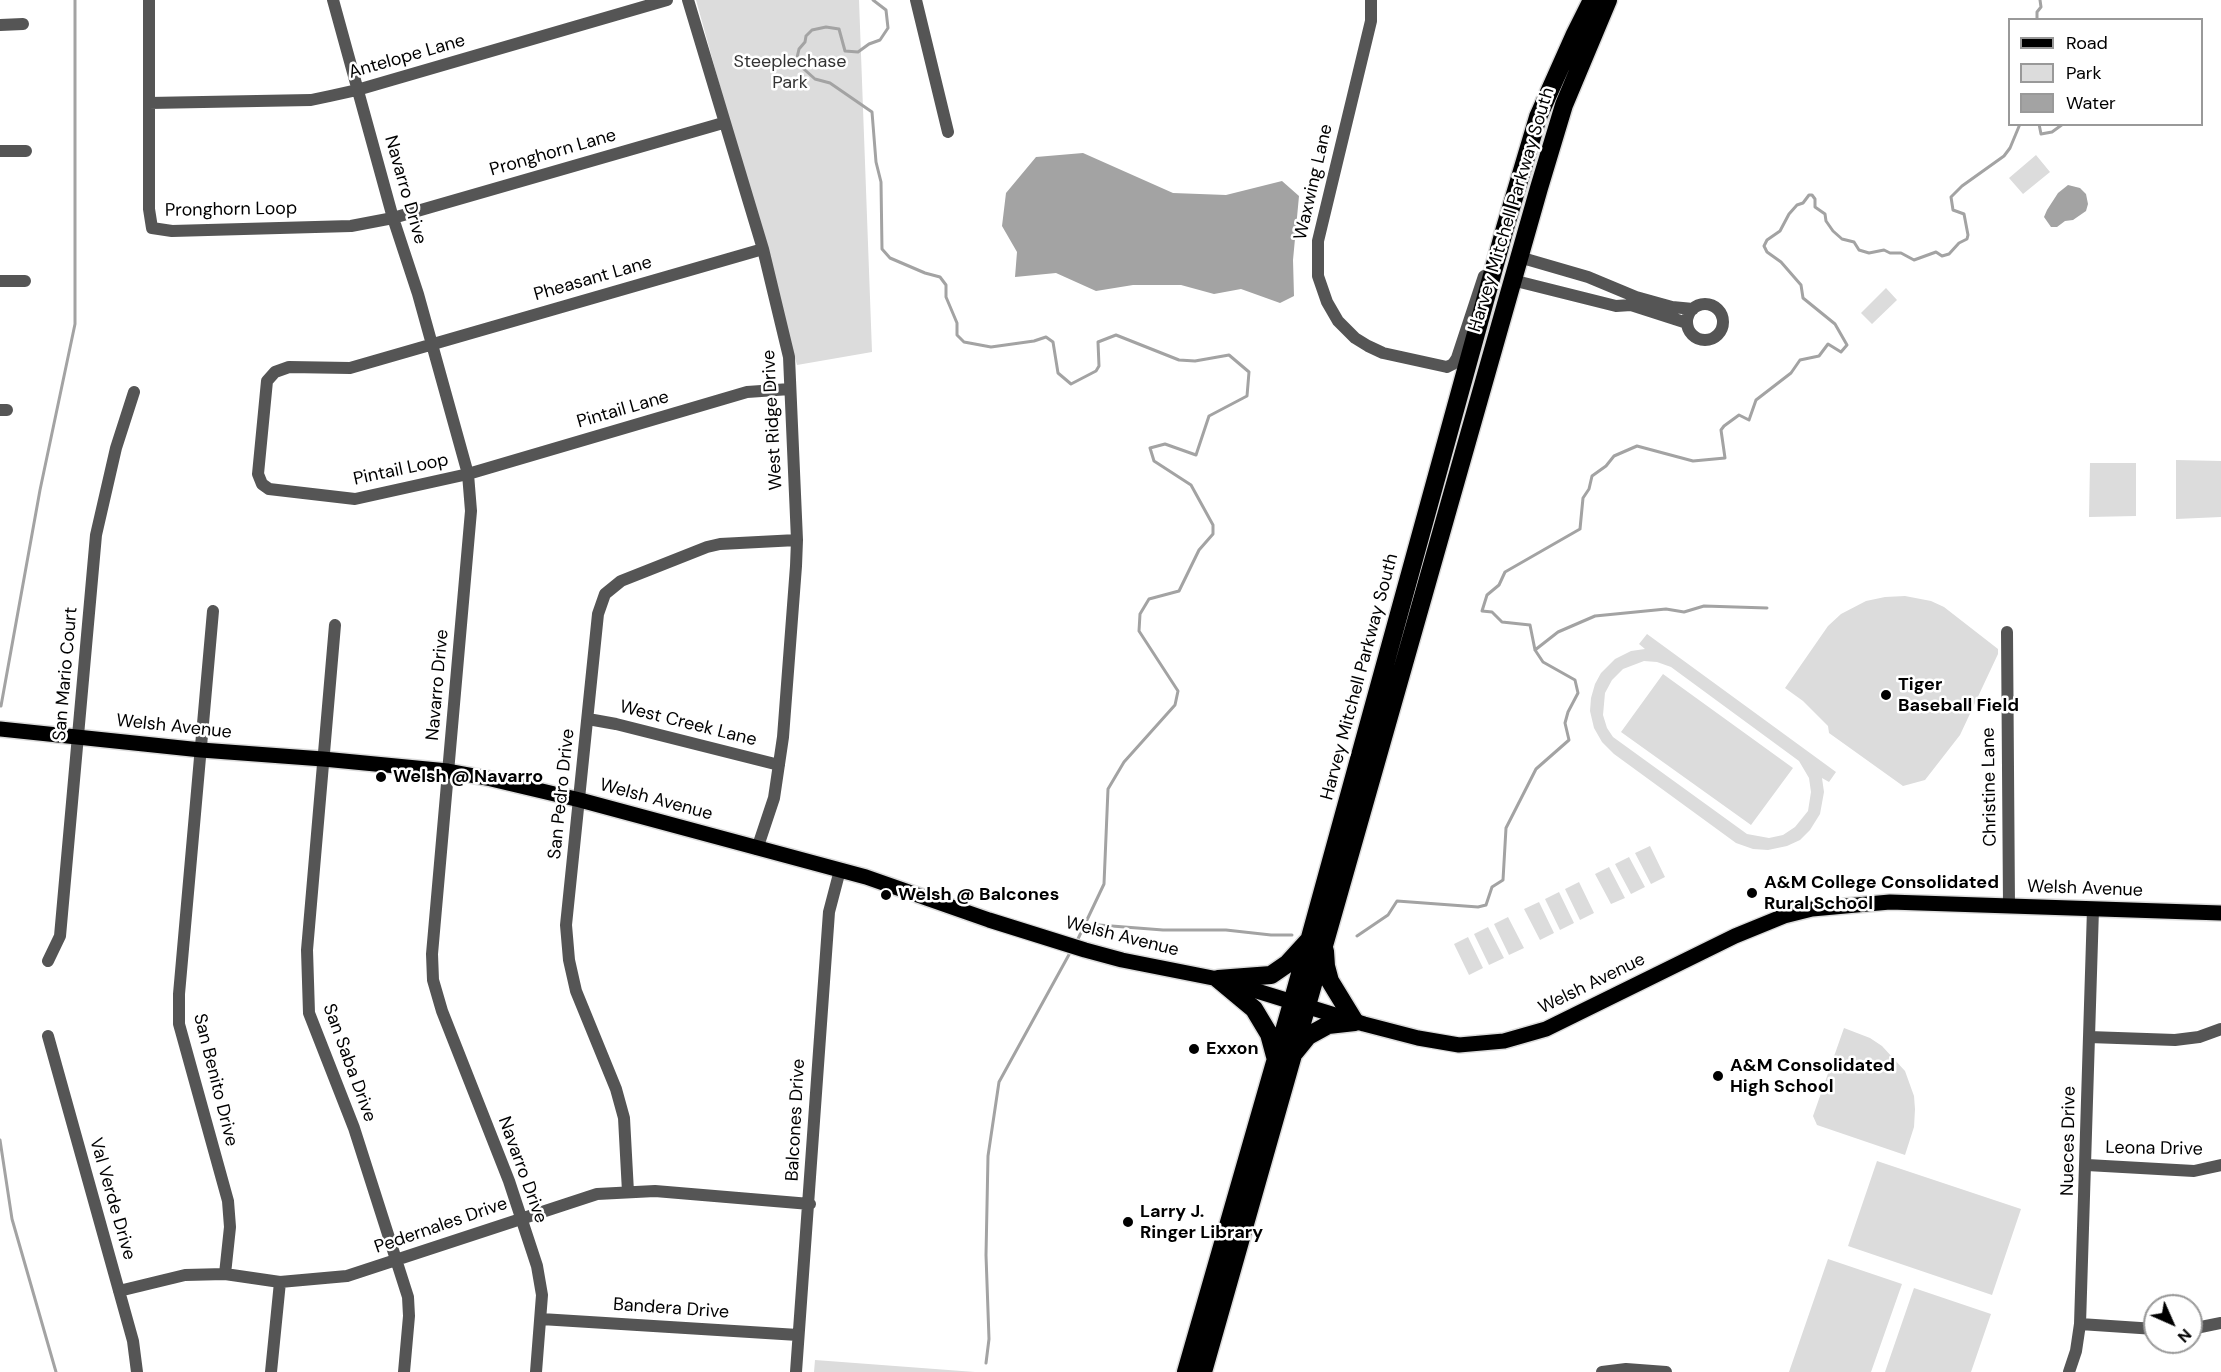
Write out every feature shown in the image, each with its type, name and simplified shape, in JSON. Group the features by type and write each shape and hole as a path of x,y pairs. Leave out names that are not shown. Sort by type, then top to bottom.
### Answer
{"highway":[{"path":"1538,117 1578,0"},
{"name":"Harvey Mitchell Parkway South","path":"1317,941 1505,228 1538,117 1575,34 1593,0"},
{"name":"Harvey Mitchell Parkway South","path":"1196,1371 1317,941 1564,105 1608,0"},
{"path":"1317,941 1330,981 1355,1022 1328,1025 1308,1036 1284,1058 1254,1009 1218,979 1271,975 1317,941"}],"main road":[{"name":"Welsh Avenue","path":"0,729 201,750 448,771 491,778 866,877 1066,945 1122,960 1218,979 1355,1022 1448,1044 1464,1045 1504,1041 1533,1034 1559,1024 1730,938 1772,920 1798,912 1834,906 1879,903 2221,914"}],"street":[{"name":"Pronghorn Loop","path":"149,0 149,209 152,228 172,231 351,226 393,218"},
{"name":"Navarro Drive","path":"333,0 393,218 432,344 468,474 471,511 432,954 433,980 442,1011 510,1181 537,1266 543,1295 536,1372"},
{"name":"Antelope Lane","path":"149,103 311,100 357,90 667,0"},
{"name":"West Ridge Drive","path":"688,0 723,123 763,249 789,357 797,540 788,681 774,798 757,849"},
{"path":"916,0 948,132"},
{"name":"Waxwing Lane","path":"1371,0 1371,21 1318,241 1318,276 1332,312 1355,338 1383,352 1447,368"},
{"path":"0,25 23,24"},
{"name":"Pronghorn Lane","path":"393,218 723,123"},
{"path":"0,151 26,151"},
{"path":"1460,393 1453,374 1447,368 1457,358 1482,279 1505,228"},
{"name":"Pheasant Lane","path":"432,344 763,249"},
{"path":"1519,257 1588,277 1636,297 1672,307 1693,309 1705,304 1715,308 1722,316 1722,327 1716,336 1701,340 1692,334 1687,323 1693,309"},
{"path":"1512,280 1616,306 1631,305 1687,323"},
{"path":"0,281 25,281"},
{"name":"Pintail Loop","path":"432,344 350,368 289,367 275,372 267,381 258,474 262,484 269,489 355,499 468,474"},
{"name":"Pintail Lane","path":"468,474 747,392 790,390"},
{"name":"San Mario Court","path":"48,961 60,936 96,535 116,448 134,392"},
{"name":"San Pedro Drive","path":"628,1192 624,1118 616,1089 576,992 569,960 566,925 598,614 605,594 621,581 707,547 720,544 797,540"},
{"name":"San Benito Drive","path":"213,611 179,994 179,1024 228,1201 230,1227 225,1274"},
{"name":"San Saba Drive","path":"335,625 307,950 309,1013 354,1128 408,1297 409,1316 404,1372"},
{"name":"Christine Lane","path":"2007,632 2009,906"},
{"name":"West Creek Lane","path":"588,719 616,723 779,765"},
{"name":"Balcones Drive","path":"796,1372 810,1204 829,912 840,870"},
{"name":"Nueces Drive","path":"2069,1372 2076,1351 2080,1324 2093,909"},
{"path":"2089,1037 2175,1040 2199,1037 2221,1029"},
{"name":"Val Verde Drive","path":"48,1036 133,1341 137,1372"},
{"name":"Leona Drive","path":"2086,1165 2194,1171 2221,1165"},
{"name":"Pedernales Drive","path":"119,1291 185,1275 225,1274 280,1282 347,1276 597,1194 655,1191 810,1204"},
{"path":"271,1372 280,1282"},
{"name":"Bandera Drive","path":"541,1319 798,1335"},
{"path":"2203,1327 2221,1323"},
{"path":"2080,1324 2143,1328"},
{"path":"1602,1372 1632,1369 1666,1372"}],"green space":[{"name":"Steeplechase Park","path":"696,0 859,0 872,352 797,365"},
{"path":"2036,155 2050,172 2023,194 2009,178"},
{"path":"1886,288 1897,300 1872,324 1861,313"},
{"path":"2176,460 2221,461 2221,517 2176,519"},
{"path":"2090,463 2136,463 2136,516 2089,517"},
{"name":"Tiger Baseball Field","path":"1905,596 1931,601 1944,607 1998,649 1998,654 1960,735 1925,780 1903,786 1829,733 1828,726 1803,701 1785,688 1828,626 1841,614 1866,601"},
{"path":"1647,634 1836,772 1829,782 1822,778 1824,792 1820,814 1810,830 1800,840 1787,846 1768,850 1753,849 1736,843 1614,754 1602,742 1594,728 1590,711 1595,684 1601,673 1615,659 1631,651 1645,649 1639,644","holes":["1644,661 1657,662 1671,667 1799,761 1809,778 1811,792 1808,811 1795,827 1783,835 1769,838 1747,834 1613,737 1603,715 1605,693 1612,680 1623,669"]},
{"path":"1663,674 1793,768 1751,825 1621,732"},
{"path":"1650,846 1665,877 1651,884 1635,853"},
{"path":"1629,857 1645,887 1631,894 1615,864"},
{"path":"1609,867 1625,898 1611,904 1595,874"},
{"path":"1579,882 1594,913 1580,920 1565,889"},
{"path":"1559,892 1574,923 1560,930 1545,899"},
{"path":"1539,902 1554,933 1540,940 1524,909"},
{"path":"1508,917 1524,948 1509,955 1494,924"},
{"path":"1488,927 1504,958 1489,965 1474,934"},
{"path":"1468,937 1483,968 1469,975 1454,944"},
{"path":"1844,1028 1870,1038 1882,1046 1905,1071 1914,1096 1915,1109 1914,1127 1905,1155 1817,1125 1813,1116"},
{"path":"1877,1161 2021,1209 1992,1295 1848,1246"},
{"path":"1828,1259 1902,1284 1871,1372 1789,1372"},
{"path":"1914,1288 1991,1314 1971,1372 1885,1372"},
{"path":"815,1360 975,1372 814,1372"}],"water":[{"path":"1083,153 1173,193 1226,195 1282,181 1299,196 1293,260 1294,296 1280,303 1241,289 1214,294 1181,285 1133,285 1096,291 1056,273 1015,277 1017,252 1002,226 1006,193 1036,157"},
{"path":"2068,185 2080,188 2086,194 2088,204 2086,211 2073,220 2065,221 2057,227 2051,227 2044,217 2058,193"}],"waterway":[{"path":"1,706 40,490 75,324 75,0"},
{"path":"873,0 886,10 888,28 880,40 858,52 845,51 839,29 826,27 812,30 799,49 796,62 815,79 830,83 872,112 876,162 881,182 882,249 890,258 940,277 946,285 946,297 957,323 957,335 964,342 991,347 1046,337 1053,342 1058,373 1071,384 1096,371 1099,366 1098,342 1116,335 1179,360 1195,361 1229,355 1249,372 1247,396 1209,416 1196,455 1165,444 1150,448 1154,461 1191,485 1213,525 1213,534 1199,550 1179,591 1149,599 1140,614 1139,631 1178,691 1175,705 1124,762 1108,789 1104,884 1076,943"},
{"path":"2037,18 2037,12 2041,7 2040,0"},
{"path":"1357,936 1388,915 1397,901 1478,907 1486,905 1492,887 1503,880 1506,828 1536,769 1569,740 1565,723 1578,693 1575,680 1543,662 1535,650 1530,625 1502,622 1492,612 1482,611 1487,595 1499,585 1505,572 1580,529 1583,498 1589,489 1592,476 1606,466 1614,456 1637,446 1693,461 1725,458 1721,430 1724,426 1739,415 1749,420 1756,400 1791,373 1800,360 1819,356 1828,344 1841,352 1847,345 1835,324 1803,298 1801,285 1781,262 1767,252 1764,246 1767,240 1780,231 1797,205 1812,195 1815,199 1815,207 1825,214 1826,221 1833,231 1842,239 1854,242 1859,250 1869,253 1884,250 1890,253 1901,253 1914,260 1936,252 1942,256 1949,254 1959,243 1967,239 1968,235 1964,214 1953,210 1951,197 1962,186 2004,156 2019,126"},
{"path":"2039,126 2041,134 2052,132 2060,126"},
{"path":"1535,650 1558,632 1595,616 1666,609 1684,612 1704,606 1767,608"},
{"path":"1086,924 1163,930 1226,930 1292,935"},
{"path":"986,1363 989,1339 986,1255 988,1156 999,1082 1071,951"},
{"path":"0,1140 12,1219 56,1372"}],"place":[{"name":"Tiger Baseball Field","path":"1886,695"},
{"name":"Welsh @ Navarro","path":"381,777"},
{"name":"A&M College Consolidated Rural School","path":"1752,893"},
{"name":"Welsh @ Balcones","path":"886,895"},
{"name":"Exxon","path":"1194,1049"},
{"name":"A&M Consolidated High School","path":"1718,1076"},
{"name":"Larry J. Ringer Library","path":"1128,1222"}]}
